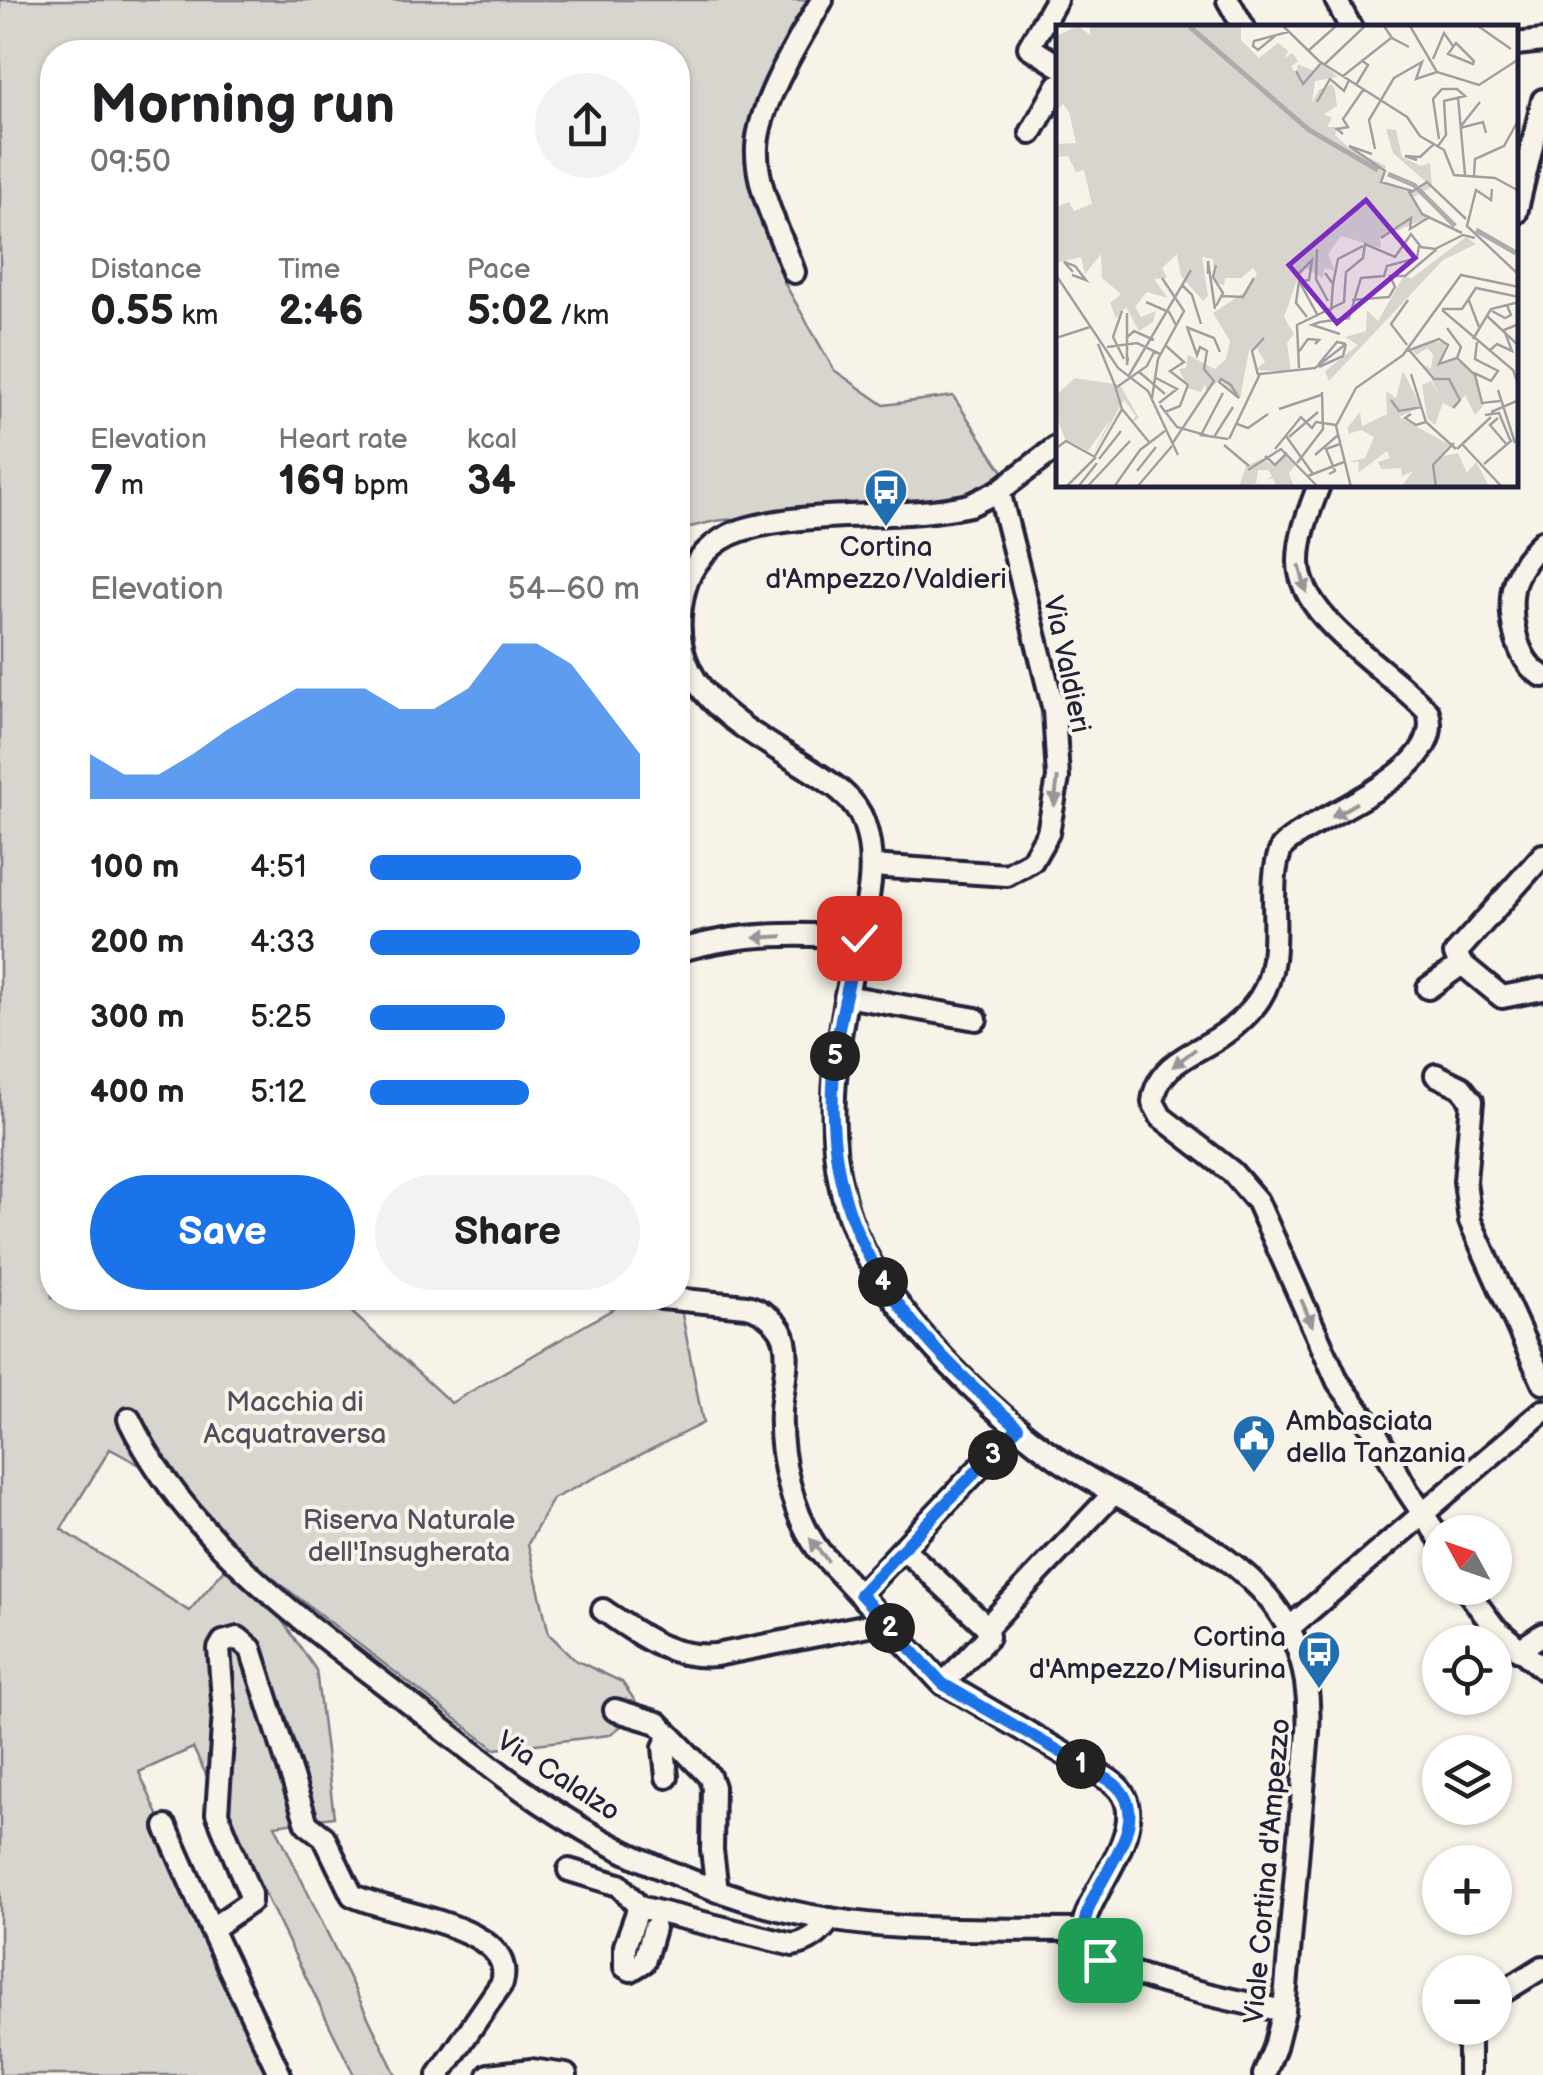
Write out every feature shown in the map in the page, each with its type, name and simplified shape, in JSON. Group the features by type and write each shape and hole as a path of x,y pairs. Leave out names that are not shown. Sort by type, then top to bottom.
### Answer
{"street":[{"path":"794,272 766,193 757,143 779,78 822,0"},
{"path":"1056,0 1029,47 1056,64"},
{"path":"1228,0 1242,25"},
{"path":"1336,0 1349,25"},
{"path":"1518,44 1543,41"},
{"path":"1031,133 1056,88"},
{"path":"1518,204 1543,100"},
{"name":"Viale Cortina d'Ampezzo","path":"690,576 702,556 730,535 774,524 970,505 999,492 1056,448"},
{"path":"1319,488 1300,546 1303,586 1328,622 1428,712 1430,735 1420,751 1377,788 1282,847 1276,866 1272,962 1262,995 1223,1034 1172,1066 1156,1085 1153,1102 1162,1118 1232,1172 1257,1201 1338,1382 1375,1431 1407,1490 1426,1515"},
{"name":"Via Valdieri","path":"871,866 1006,874 1032,861 1048,833 1058,778 1054,710 999,492"},
{"path":"1543,541 1519,572 1513,596 1520,646 1530,668 1543,676"},
{"name":"Viale Cortina d'Ampezzo","path":"690,677 714,703 826,780 853,804 864,824 871,866 869,894 836,1047 833,1119 845,1202 858,1240 874,1268 917,1329 1018,1427 1058,1458 1242,1568 1264,1591 1289,1628 1302,1671 1308,1720 1284,2011 1276,2047 1264,2075"},
{"path":"1543,855 1456,951 1462,964 1502,998 1543,989"},
{"path":"690,949 745,938 859,938"},
{"path":"1428,988 1462,964"},
{"path":"846,996 976,1020"},
{"path":"1436,1076 1464,1090 1472,1101 1465,1181 1470,1221 1543,1383"},
{"path":"690,1301 747,1306 765,1314 785,1340 783,1449 800,1517 819,1551 943,1684 1109,1780 1126,1796 1130,1806 1128,1828 1087,1913 1084,1930 1088,1948 1106,1962 1189,1990 1284,2011"},
{"path":"1289,1628 1543,1411"},
{"name":"Via Calalzo","path":"130,1420 143,1447 206,1534 316,1632 533,1798 577,1826 717,1891 771,1907 891,1928 1084,1930"},
{"path":"860,1594 1018,1427"},
{"path":"987,1626 1114,1492"},
{"path":"904,1549 987,1626 988,1638 943,1684"},
{"path":"1478,1605 1543,1670"},
{"path":"602,1610 656,1646 695,1656 884,1622"},
{"path":"1520,1650 1543,1634"},
{"path":"211,1930 250,1902 216,1813 224,1712 218,1649 223,1642 238,1638 251,1649 307,1824 324,1837 352,1895 480,1937 502,1958 502,1983 439,2075"},
{"path":"615,1710 649,1718 709,1776 713,1787 712,1850 717,1891"},
{"path":"667,1777 664,1747 670,1736"},
{"path":"166,1827 280,2075"},
{"path":"570,1870 619,1884 638,1907 793,1945 805,1943 820,1933 830,1919"},
{"path":"638,1907 624,1967 631,1970 644,1962 654,1928"},
{"path":"1512,1986 1543,1967"},
{"path":"1468,2045 1469,2075"},
{"path":"489,2075 531,2070 566,2075"}],"green space":[{"name":"Macchia di Acquatraversa","path":"0,0 816,0 754,151 784,282 834,370 884,405 953,396 1006,476 978,494 715,521 690,527 690,40 40,40 40,1310 349,1310 451,1403 611,1310 681,1310 703,1423 553,1499 528,1544 549,1634 575,1660 622,1682 642,1711 609,1735 495,1749 248,1559 188,1491 110,1449 61,1529 189,1611 237,1555 316,1670 334,1817 275,1825 396,2075 354,2075 193,1748 139,1772 274,2075 0,2075"}],"place":[{"name":"Cortina d'Ampezzo/Valdieri","path":"886,528"},
{"name":"Ambasciata della Tanzania","path":"1254,1474"},
{"name":"Cortina d'Ampezzo/Misurina","path":"1319,1690"}],"route":[{"path":"859,938 836,1047 832,1099 841,1180 850,1220 867,1257 910,1320 1018,1427 860,1594 943,1684 1109,1780 1126,1796 1130,1806 1128,1828 1084,1922 1086,1944 1100,1960"}],"park label":[{"name":"Riserva Naturale dell'Insugherata","path":"409,1535"}]}
